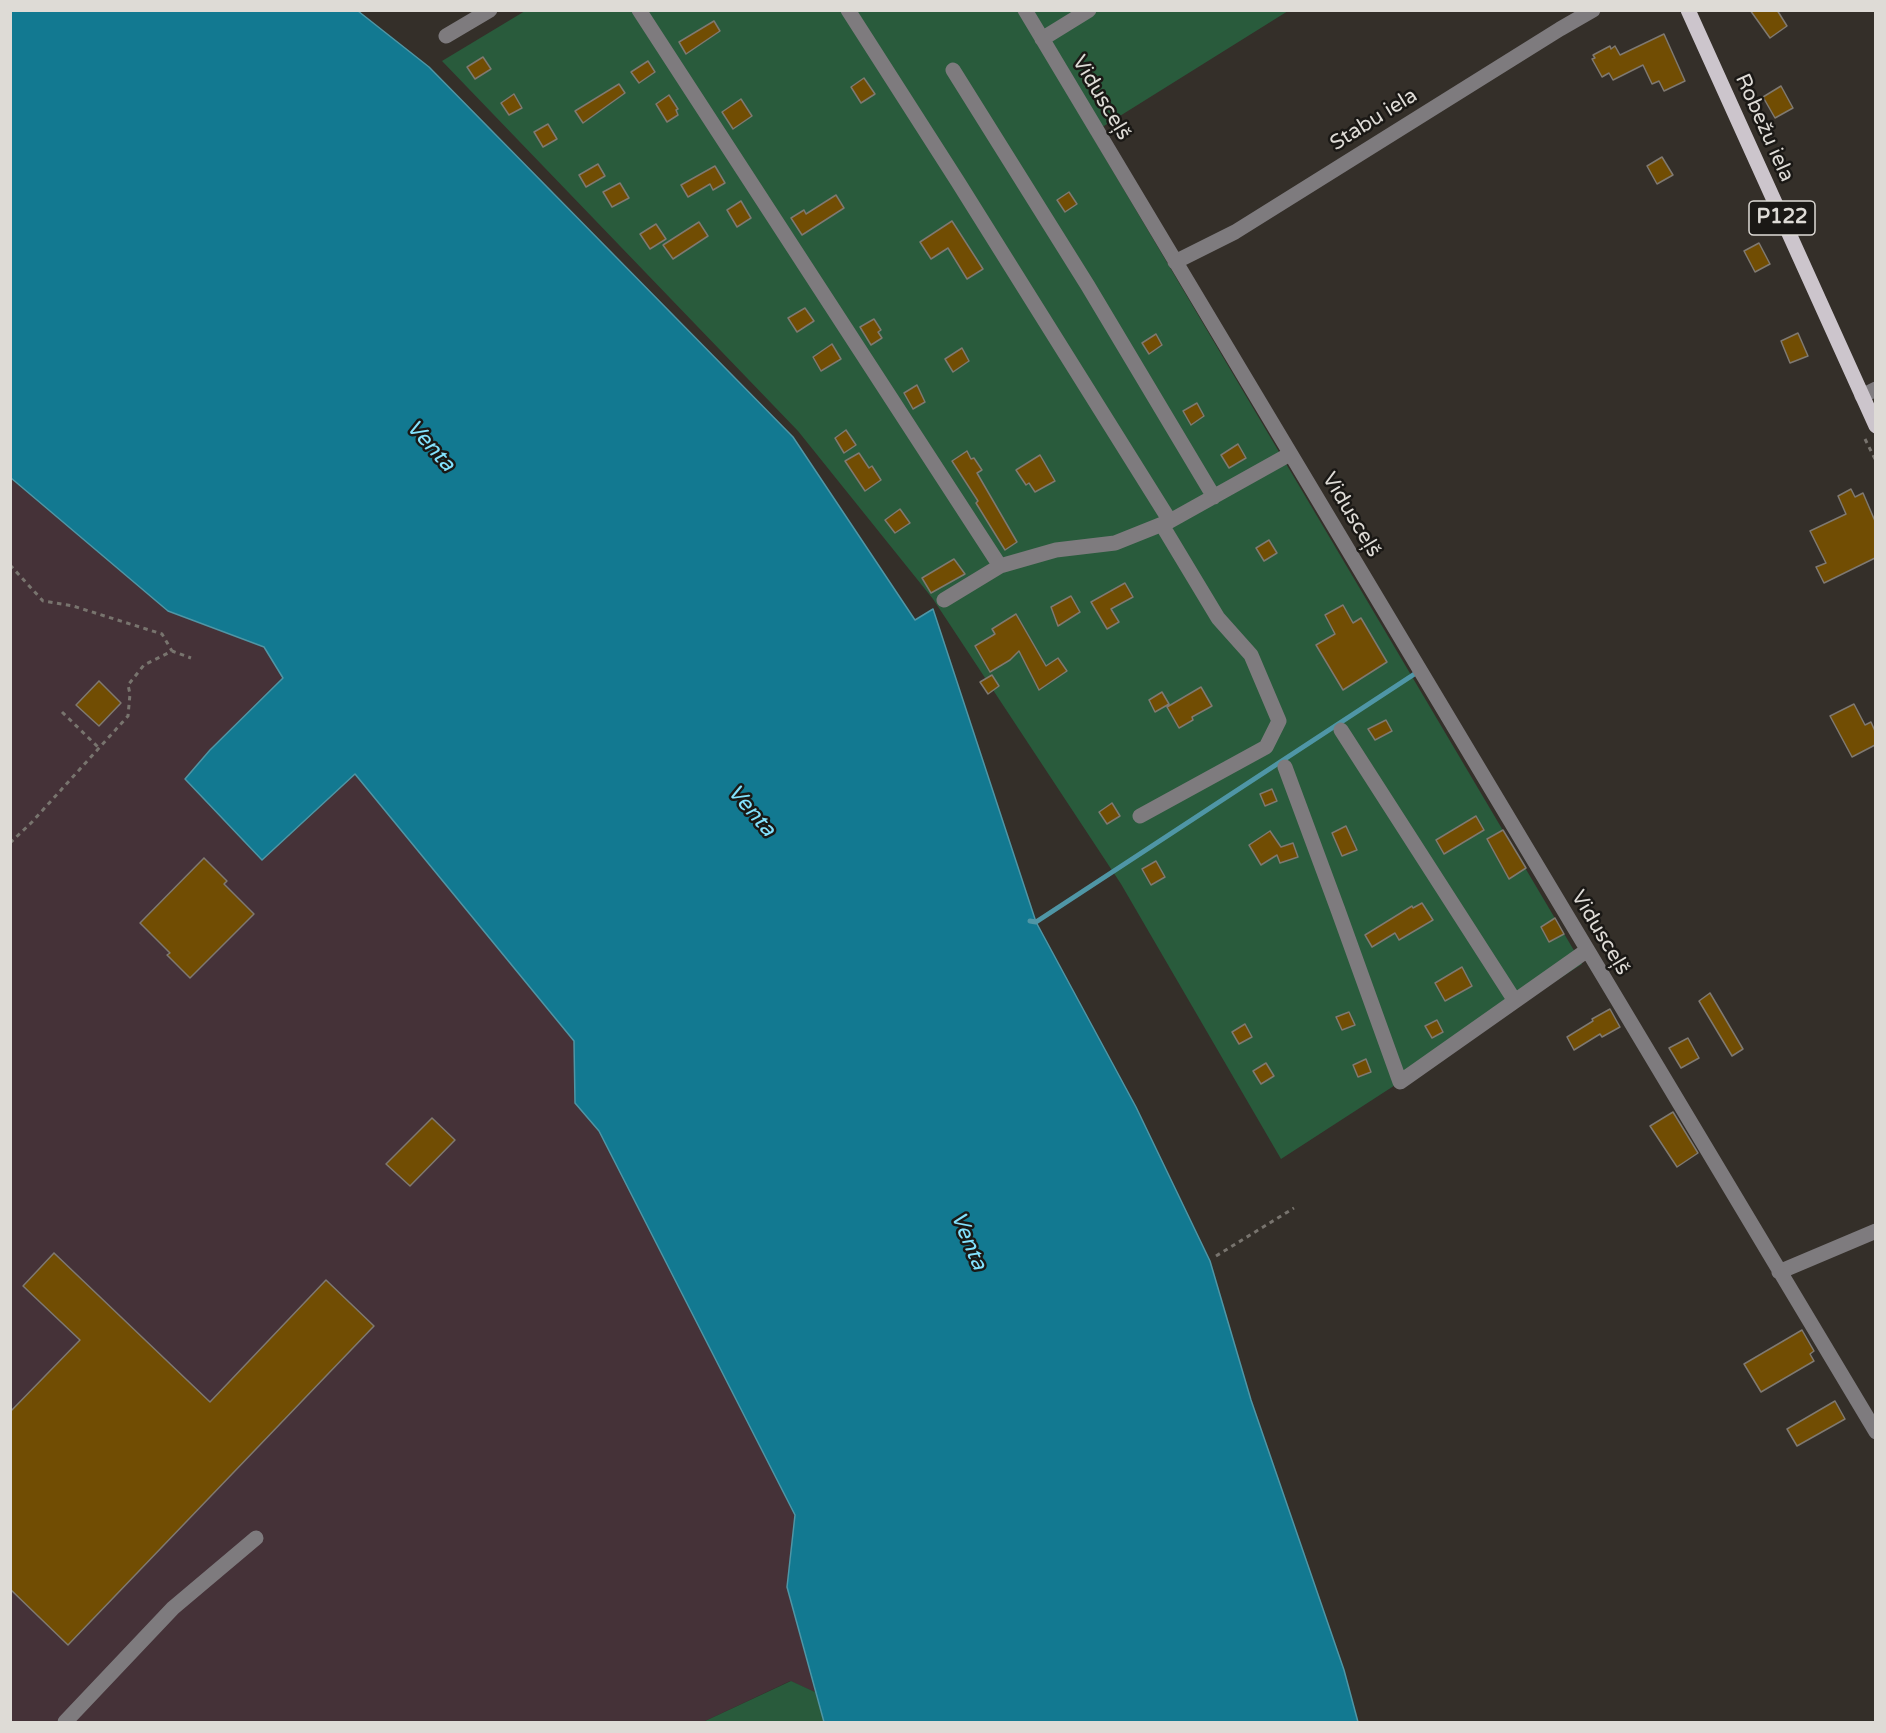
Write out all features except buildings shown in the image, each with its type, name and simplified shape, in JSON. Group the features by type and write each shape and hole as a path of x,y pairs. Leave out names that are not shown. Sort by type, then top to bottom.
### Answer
{"main road":[{"name":"Robežu iela","path":"1688,10 1869,392 1875,426"}],"street":[{"path":"446,36 490,10"},
{"path":"639,10 1000,566"},
{"path":"848,10 958,182 1166,523 1218,618 1251,655 1279,721 1266,747 1140,816"},
{"name":"Vidusceļš","path":"1025,10 1875,1432"},
{"path":"1042,39 1089,10"},
{"name":"Stabu iela","path":"1175,262 1234,232 1593,10"},
{"path":"953,70 1088,286 1214,497"},
{"path":"944,600 1000,566 1056,550 1115,543 1166,523 1290,453"},
{"path":"1341,730 1515,1001"},
{"path":"1285,767 1400,1082 1586,951"},
{"path":"1779,1272 1875,1231"},
{"path":"64,1722 173,1608 256,1538"}],"path":[{"path":"10,565 43,601 73,606 162,634 171,651 191,658"},
{"path":"10,843 32,822 128,716 130,694 128,685 144,665 171,651"},
{"path":"62,712 99,748"},
{"path":"1216,1257 1294,1208"}],"shaded area":[{"path":"10,478 168,611 264,647 283,678 210,750 185,779 262,860 355,773 574,1041 575,1103 599,1131 795,1515 787,1587 815,1692 790,1681 703,1722 11,1722"}],"green space":[{"path":"525,11 1288,11 1091,134 1582,964 1281,1159 1121,884 933,599 798,431 442,61"},
{"path":"791,1681 815,1692 824,1722 703,1722"}],"water":[{"name":"Venta","path":"11,10 358,11 429,67 793,437 915,620 933,609 1036,922 1136,1107 1210,1261 1251,1400 1344,1670 1358,1722 824,1722 787,1587 795,1515 599,1131 575,1103 574,1041 355,774 262,860 185,779 210,750 283,678 264,647 168,611 11,478"}],"waterway":[{"path":"1030,921 1036,922 1416,673"}]}
